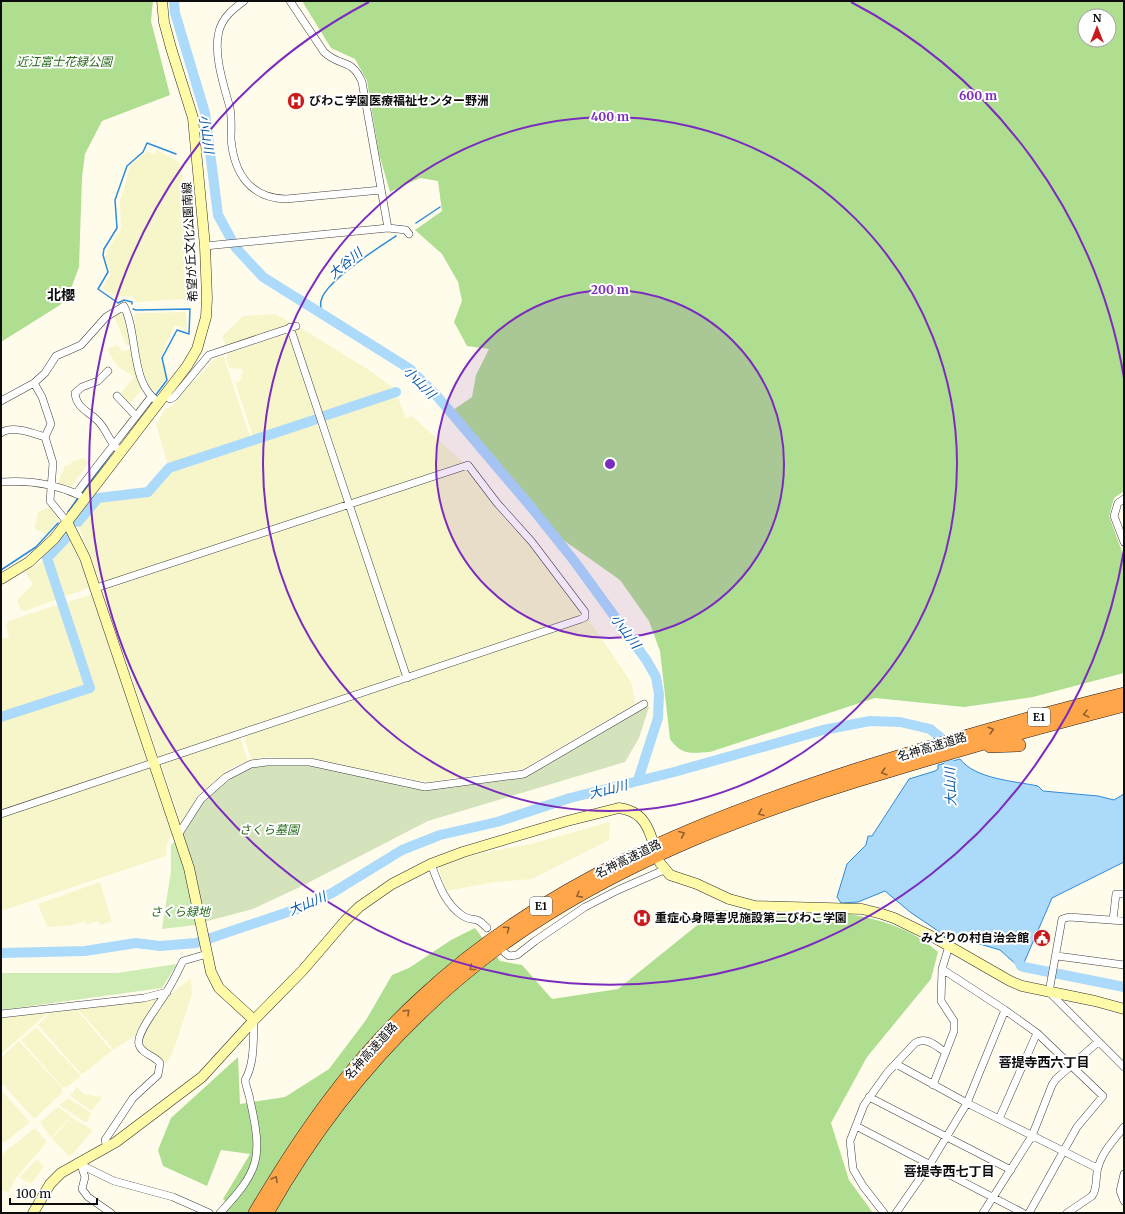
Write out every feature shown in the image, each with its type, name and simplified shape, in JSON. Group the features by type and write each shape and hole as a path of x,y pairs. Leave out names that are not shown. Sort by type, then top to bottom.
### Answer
{"highway":[{"path":"1010,724 1124,686"},
{"name":"名神高速道路","path":"955,745 1010,724 1124,694"},
{"name":"名神高速道路","path":"256,1213 287,1159 329,1098 394,1025 452,971 525,916 608,868 683,833 780,795 955,745 1124,705"},
{"path":"955,745 1019,745"},
{"name":"名神高速道路","path":"267,1213 287,1177 313,1139 338,1104 366,1070 401,1033 459,979 496,949 530,925 574,898 613,877 687,842 783,805 934,751"}],"street":[{"name":"希望が丘文化公園南線","path":"1,579 29,562 54,538 86,499 122,452 159,398 187,366 202,334 207,298 205,246 193,118 169,42 164,22 162,1"},
{"path":"244,1 231,11 224,19 218,40 223,88 231,117 233,148 239,170 247,182 257,192 272,199 381,190"},
{"path":"290,1 324,52 330,58 350,65 357,71 362,82 388,228"},
{"path":"205,246 388,228 406,230 410,234"},
{"path":"1,401 34,383 45,373 56,356 82,345 106,317 124,306 132,324 138,369 159,398"},
{"path":"76,494 136,416 159,398 174,397 209,356 293,326 349,504 407,678"},
{"path":"108,371 98,381 82,387 76,393 76,397 82,408 99,422 113,445 122,452"},
{"path":"34,383 42,397 51,424 45,436 53,464 50,501 67,522 85,558 96,588 189,868 211,972 219,988 254,1020"},
{"path":"117,396 136,416"},
{"path":"1,433 6,430 18,430 45,436"},
{"path":"1,814 581,620 585,617 585,612 532,542 497,503 468,465 96,588"},
{"path":"1,482 51,485 86,499"},
{"path":"1124,499 1118,503 1114,516 1124,542"},
{"path":"178,835 201,799 226,777 251,764 267,762 310,762 425,787 524,774 644,704"},
{"path":"37,1211 56,1177 107,1147 146,1120 202,1077 254,1020 304,970 331,935 354,912 392,884 431,864 492,843 619,808 628,809 642,818 646,823 652,839"},
{"path":"431,864 443,894 450,904 463,916 479,919 486,928"},
{"path":"505,953 509,956 517,955 585,907 662,866 670,875 697,884 729,899 747,904 862,909 882,914 894,918 949,946 1010,981 1022,986 1095,1001 1124,1009"},
{"path":"1112,920 1116,894 1124,894"},
{"path":"1049,992 1057,956 1062,919 1069,917 1124,921"},
{"path":"933,1085 954,1031 954,1021 941,1001 942,969 949,946"},
{"path":"107,1147 105,1140 133,1098 158,1074 160,1063 142,1050 138,1042 150,1016 167,992 182,961 207,954"},
{"path":"1057,956 1124,965"},
{"path":"942,969 1006,1010 1037,1033 1103,1096 1078,1127 1029,1213"},
{"path":"1,1014 144,998 167,992"},
{"path":"1049,992 1124,1067"},
{"path":"896,1213 930,1164 967,1103 1006,1010"},
{"path":"220,1213 253,1171 257,1158 255,1123 245,1080 249,1072 254,1020"},
{"path":"999,1119 1037,1033"},
{"path":"884,1213 862,1186 853,1169 850,1141 864,1105 869,1097 896,1064 919,1040 928,1041 945,1052"},
{"path":"983,1213 994,1198 1032,1136 1052,1085 1071,1065 1098,1042"},
{"path":"896,1064 967,1103 1098,1168"},
{"path":"869,1097 1011,1170"},
{"path":"856,1126 1023,1213"},
{"path":"1067,1213 1092,1196 1095,1192 1098,1168 1107,1149 1124,1127"},
{"path":"79,1164 85,1177 82,1189 88,1197 111,1213"},
{"path":"79,1164 114,1181 173,1197 209,1213"},
{"path":"1124,1174 1120,1191 1124,1201"}],"green space":[{"name":"近江富士花緑公園","path":"1,1 153,1 151,21 170,95 102,121 85,154 82,177 79,267 69,294 60,305 1,342"},
{"path":"302,1 1124,1 1124,491 1114,498 1109,516 1124,557 1124,673 1033,697 964,707 875,698 710,752 692,753 683,751 679,748 670,739 660,651 649,621 620,580 559,537 453,410 472,397 476,375 489,349 467,346 454,322 462,301 458,282 442,254 415,230 442,211 438,181 420,178 390,192 379,154 367,81 355,59 331,48"},
{"path":"157,150 179,162 182,173 186,299 137,302 134,297 117,297 102,288 111,274 106,258 107,251 121,229 120,203 129,169 132,164 147,151 154,154"},
{"path":"121,311 127,319 131,345 126,345 114,317"},
{"path":"186,312 187,330 179,326 174,326 160,358 166,379 156,392 151,389 144,374 139,356 134,316 136,313"},
{"path":"276,314 295,325 226,347 222,336 243,316"},
{"path":"301,328 369,370 395,389 322,413 295,331"},
{"path":"288,334 315,416 253,437 235,382 240,381 243,369 229,368 226,358 228,353"},
{"path":"117,345 122,351 132,349 143,388 129,405 120,394 134,377 117,366 107,349"},
{"path":"222,356 224,357 250,437 168,465 156,425 166,408 172,407 179,397 215,359"},
{"path":"396,393 406,418 412,416 464,463 354,500 352,499 325,418"},
{"path":"316,421 344,497 344,503 101,585 78,525 99,499 129,498 151,493 170,470"},
{"path":"84,458 89,462 70,488 58,483 65,466 71,464 71,462"},
{"path":"468,467 492,503 511,526 530,544 578,608 582,616 409,673 353,506"},
{"path":"49,507 59,517 47,534 34,529 38,512"},
{"path":"348,509 403,676 159,758 103,590"},
{"path":"70,540 91,587 66,596 61,593 49,559"},
{"path":"46,559 59,599 25,611 21,610 17,600 33,584 25,572"},
{"path":"93,594 148,761 1,811 1,720 93,690 65,603"},
{"path":"60,604 88,686 1,714 1,638 9,638 6,625 8,621"},
{"path":"589,620 632,684 635,704 523,769 427,782 310,759 264,757 251,760 244,736"},
{"name":"さくら墓園","path":"645,707 649,707 639,738 625,762 428,821 300,887 253,909 204,922 183,834 203,801 237,774 250,768 265,765 309,765 426,790 525,776"},
{"path":"240,737 248,761 232,767 199,794 181,823 161,764"},
{"path":"146,767 152,769 173,834 167,843 166,856 1,911 1,816"},
{"path":"610,822 609,840 532,879 496,882 446,891 438,865 486,852 531,844"},
{"name":"さくら緑地","path":"176,840 186,869 197,922 196,925 162,929 171,871 171,845"},
{"path":"100,882 112,922 100,925 98,921 87,925 85,921 74,925 47,927 38,904"},
{"path":"716,910 803,910 833,912 862,917 890,924 915,936 938,952 931,979 867,1057 831,1123 849,1180 873,1213 223,1213 229,1206 223,1199 250,1154 221,1150 207,1186 163,1166 158,1150 171,1118 238,1057 240,1104 285,1097 329,1069 366,1020 392,975 409,968 451,940 475,928 500,961 522,965 552,999 618,989"},
{"path":"177,964 162,988 1,1010 1,973 117,973"},
{"path":"191,978 192,995 173,1052 167,1063 142,1048 140,1045 142,1038 155,1014 170,994"},
{"path":"159,996 139,1033 114,1050 77,1008"},
{"path":"76,1009 112,1051 81,1074 38,1025 50,1013"},
{"path":"48,1013 1,1054 1,1016"},
{"path":"36,1027 81,1076 66,1088 65,1086 63,1088 21,1040"},
{"path":"19,1041 62,1088 62,1093 34,1119 1,1082 1,1058"},
{"path":"77,1087 83,1094 102,1097 92,1111 70,1096"},
{"path":"1,1090 30,1122 4,1143 1,1140"},
{"path":"68,1098 92,1113 86,1123 59,1105"},
{"path":"58,1107 71,1116 51,1138 40,1122"},
{"path":"71,1117 93,1130 70,1157 52,1139"},
{"path":"35,1128 47,1142 15,1179 9,1192 1,1190 1,1155"},
{"path":"37,1159 44,1167 31,1184 19,1178"}],"water":[{"path":"960,759 967,766 985,775 1007,781 1038,786 1043,791 1098,796 1114,800 1124,794 1124,862 1052,898 1023,965 1019,967 1000,950 959,938 945,938 944,935 910,912 885,891 858,902 841,903 837,897 847,864 866,845 868,836 872,836 909,779 935,771 938,769 938,765"}],"waterway":[{"name":"小山川","path":"174,1 175,13 205,113 218,215 236,248 263,277 410,369 436,395 531,507 575,562 647,661 656,677 659,694 658,718 638,780"},
{"path":"132,304 132,302 124,300 118,303 98,289 108,272 103,255 104,249 117,228 115,200 127,166 143,152 147,143 176,154"},
{"name":"大谷川","path":"416,223 440,207"},
{"name":"大谷川","path":"322,314 321,301 324,293 332,284 353,266 396,236"},
{"path":"133,309 190,309 189,334 177,330 162,358 167,380 155,396"},
{"path":"324,416 396,392"},
{"path":"78,522 98,498 148,492 169,468 317,419"},
{"path":"82,493 114,450"},
{"path":"68,512 78,498"},
{"path":"1,570 36,547 58,523"},
{"path":"1,717 90,688 47,558 67,537"},
{"name":"大山川","path":"1,953 85,951 136,943 160,946 196,943 300,908 332,893 402,850 440,835 497,822 570,798 674,772 823,730 870,721 900,722 930,729 940,737 949,762 949,775"},
{"path":"1016,955 1021,966 1024,967 1124,987"}],"place":[{"name":"びわこ学園医療福祉センター野洲","path":"296,101"},
{"name":"重症心身障害児施設第二びわこ学園","path":"642,918"},
{"name":"みどりの村自治会館","path":"1042,938"}],"district":[{"name":"北櫻","path":"61,295"},
{"name":"菩提寺西六丁目","path":"1044,1062"},
{"name":"菩提寺西七丁目","path":"949,1171"}]}
